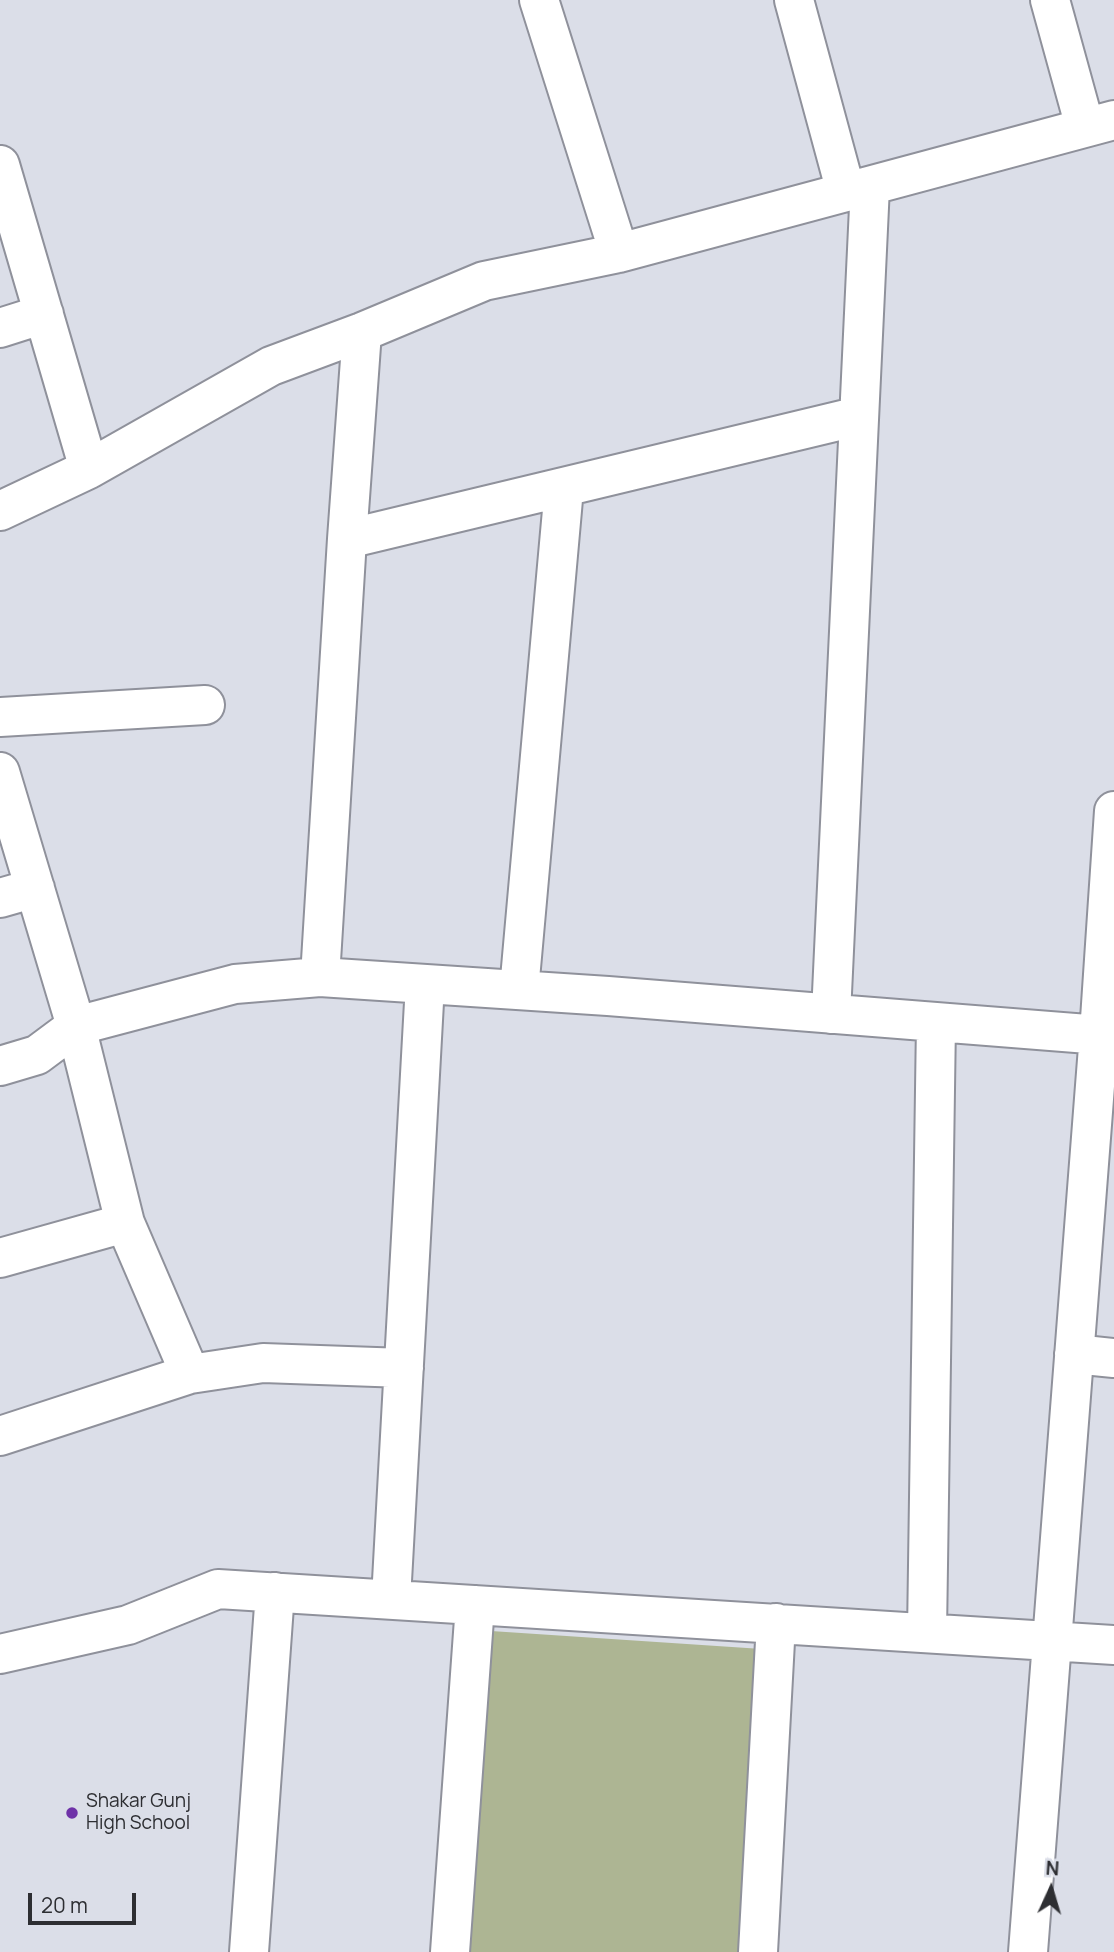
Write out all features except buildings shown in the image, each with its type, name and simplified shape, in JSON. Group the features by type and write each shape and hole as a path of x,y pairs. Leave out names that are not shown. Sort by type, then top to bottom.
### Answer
{"street":[{"path":"539,0 619,253"},
{"path":"794,0 858,189 859,416 831,1014"},
{"path":"0,511 89,469 271,366 362,332 484,281 619,253 1100,123 1049,0"},
{"path":"0,165 89,469"},
{"path":"0,328 44,314"},
{"path":"320,977 362,332"},
{"path":"347,539 859,416"},
{"path":"519,990 564,488"},
{"path":"0,717 205,705"},
{"path":"0,772 18,893 76,1026 125,1223 190,1374"},
{"path":"1028,1952 1074,1354 1107,1035 1114,811"},
{"path":"0,1066 37,1055 76,1026 235,984 320,977 1107,1035"},
{"path":"391,1600 425,984"},
{"path":"927,1633 936,1021"},
{"path":"0,1258 125,1223"},
{"path":"1074,1354 1114,1357"},
{"path":"0,1436 190,1374 263,1363 404,1368"},
{"path":"0,1654 128,1625 218,1589 1114,1645"},
{"path":"249,1952 275,1592"},
{"path":"450,1952 475,1605"},
{"path":"758,1952 776,1623"}],"green space":[{"path":"491,1631 762,1649 742,1952 469,1952"}],"place":[{"name":"Shakar Gunj High School","path":"72,1813"}]}
